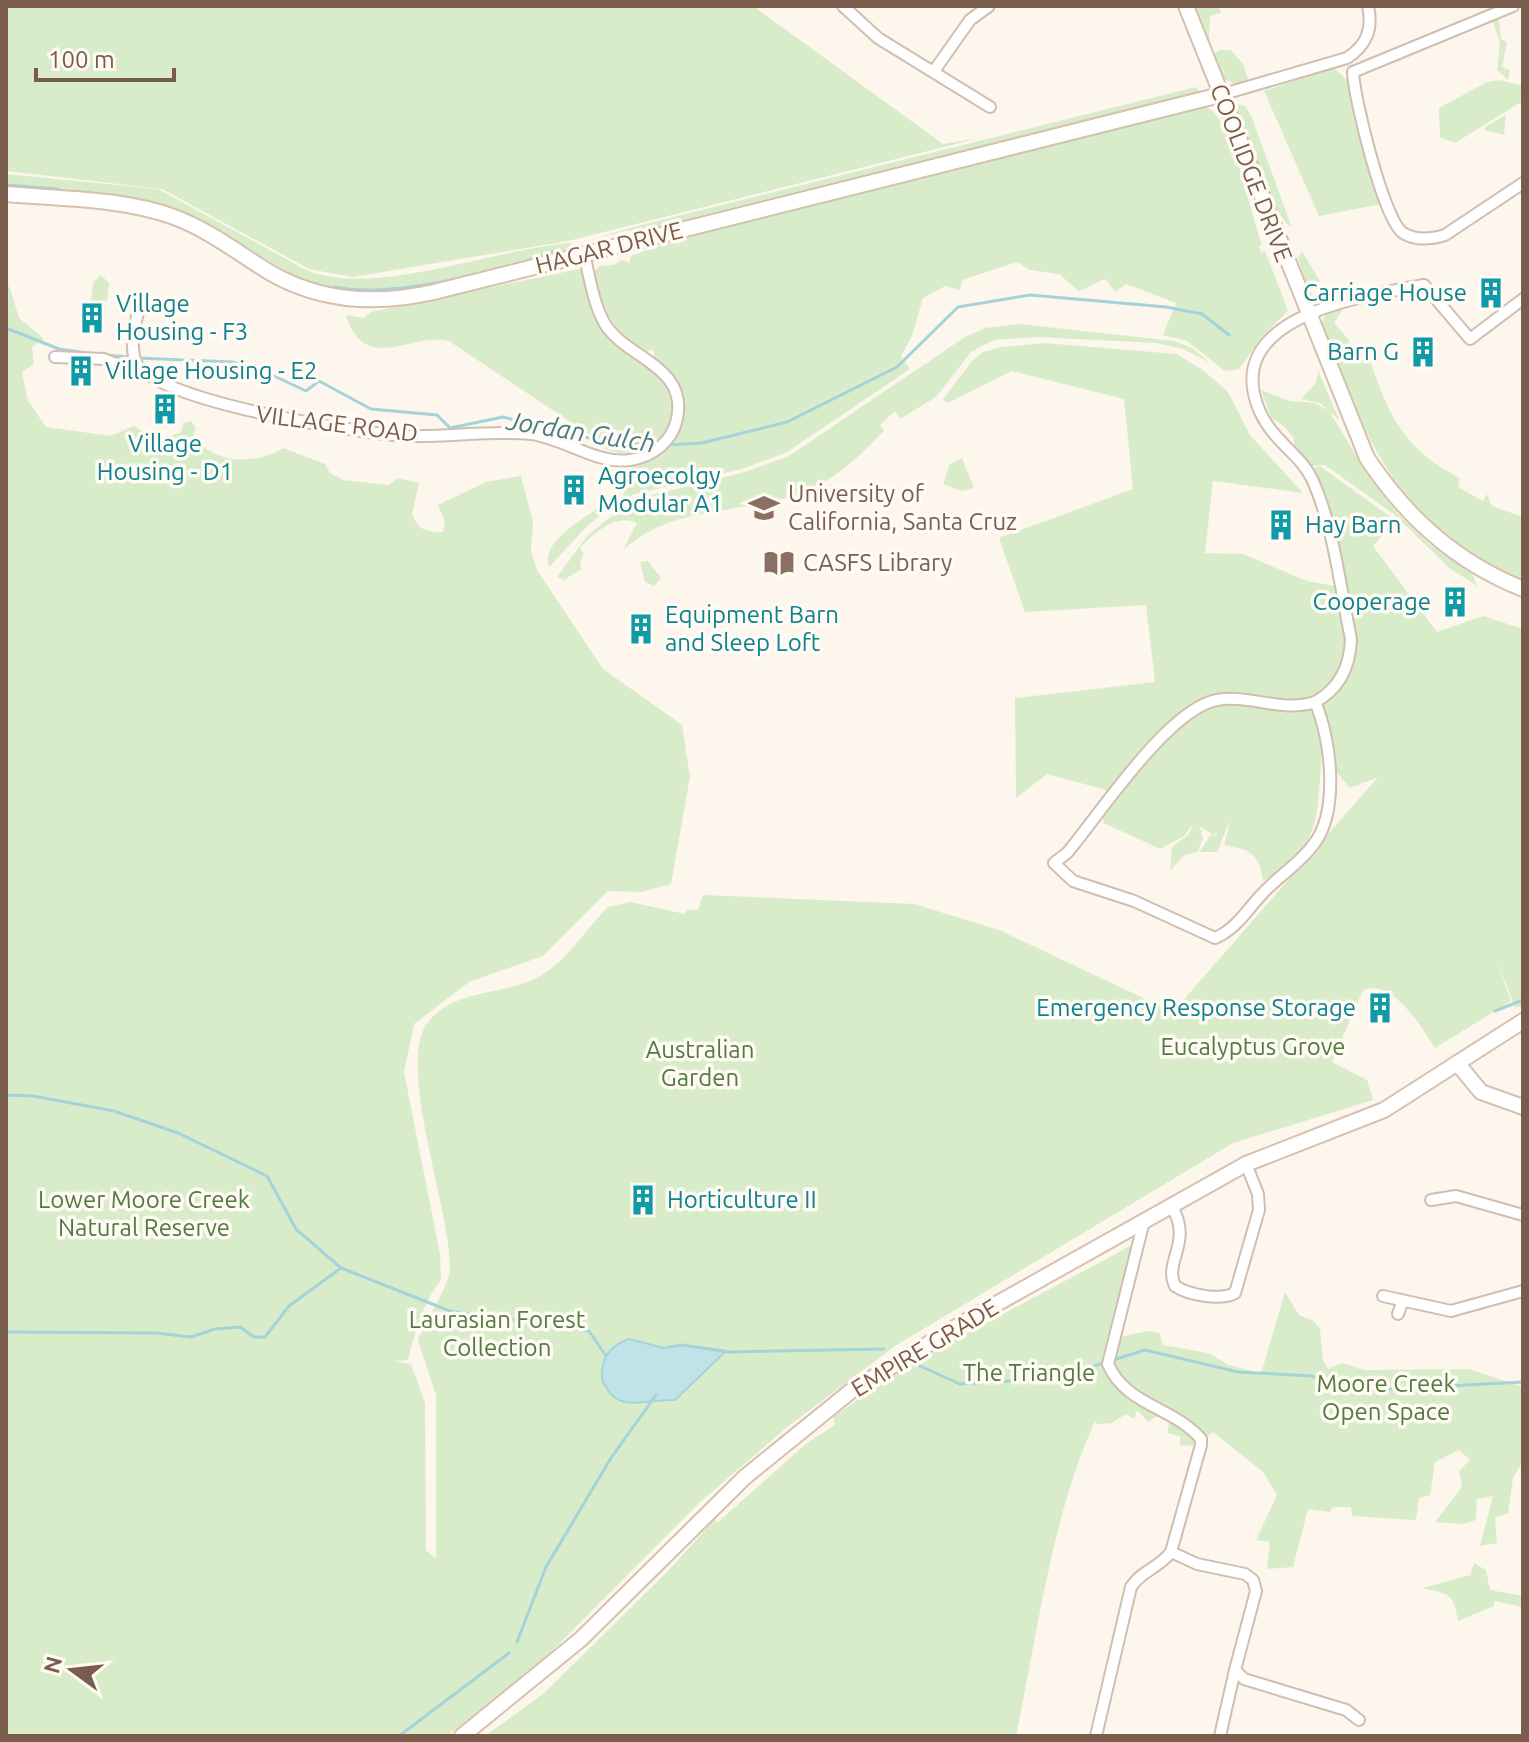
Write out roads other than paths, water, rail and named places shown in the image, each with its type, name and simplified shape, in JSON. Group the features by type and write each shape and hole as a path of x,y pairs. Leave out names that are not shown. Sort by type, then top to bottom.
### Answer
{"main road":[{"name":"COOLIDGE DRIVE","path":"1186,6 1355,434 1394,496 1434,537 1465,560 1523,589"},
{"name":"HAGAR DRIVE","path":"6,194 155,211 200,229 284,280 321,293 353,299 409,298 1220,95"},
{"name":"EMPIRE GRADE","path":"462,1736 581,1639 735,1486 851,1391 966,1321 1246,1164 1384,1110 1523,1021"},
{"path":"1457,1063 1481,1092 1523,1107"}],"street":[{"path":"843,6 878,38 990,107"},
{"path":"934,71 970,20 989,6"},
{"path":"1220,95 1335,60 1362,48 1369,25 1368,6"},
{"path":"1353,72 1513,6"},
{"path":"1335,60 1353,72 1363,127 1391,219 1401,232 1431,239 1445,235 1523,183"},
{"name":"VILLAGE ROAD","path":"135,362 144,373 188,395 245,412 407,436 535,435 609,460 634,460 666,442 677,418 677,398 669,378 660,367 614,336 605,323 596,305 584,254"},
{"path":"1315,702 1331,753 1321,832 1314,844 1267,889 1229,933 1215,938 1205,936 1152,908 1073,881 1054,863 1067,853 1164,736 1194,707 1225,699 1290,708 1315,702 1343,675 1351,639 1319,497 1307,470 1271,432 1259,409 1253,383 1256,361 1271,339 1307,314 1339,301 1424,285 1470,339 1523,299"},
{"path":"55,357 104,359 116,364 135,362 133,332 141,300"},
{"path":"1171,1205 1182,1230 1172,1275 1175,1286 1185,1291 1223,1297 1235,1293 1260,1201 1246,1164"},
{"path":"1431,1200 1442,1195 1456,1196 1523,1215"},
{"path":"1096,1736 1131,1587 1138,1576 1163,1563 1171,1552 1201,1439 1185,1424 1130,1395 1111,1372 1107,1359 1144,1221"},
{"path":"1383,1296 1402,1303 1451,1311 1523,1291"},
{"path":"1398,1314 1402,1303"},
{"path":"1171,1552 1183,1559 1245,1574 1253,1580 1256,1591 1220,1736"},
{"path":"1235,1670 1253,1684 1346,1710 1359,1720"}],"water":[{"path":"629,1339 664,1348 683,1345 726,1351 675,1400 624,1402 608,1391 602,1379 603,1365 616,1345"}],"waterway":[{"path":"6,185 58,189"},
{"path":"335,287 385,289 444,282 504,268 553,252"},
{"name":"Jordan Gulch","path":"667,445 702,443 787,422 897,367 958,307 1030,295 1166,307 1202,314 1229,335"},
{"name":"Jordan Gulch","path":"6,328 59,349 94,354"},
{"name":"Jordan Gulch","path":"105,355 130,357"},
{"name":"Jordan Gulch","path":"137,358 233,362 266,372 306,391 319,381 371,409 437,415 450,428 503,417 597,440 656,446"},
{"path":"1495,1011 1523,1000"},
{"path":"6,1095 33,1096 114,1111 178,1133 267,1176 296,1229 341,1268 450,1311 589,1331 606,1356"},
{"path":"6,1332 156,1333 191,1337 215,1329 240,1327 254,1337 265,1337 289,1306 341,1268"},
{"path":"669,1347 683,1345 729,1352 884,1349"},
{"path":"1113,1360 1145,1350 1238,1372 1312,1376 1352,1391 1523,1382"},
{"path":"920,1366 960,1384 1058,1378 1106,1362"},
{"path":"517,1642 546,1567 611,1458 656,1395"},
{"path":"399,1736 509,1653"}],"place":[{"name":"Carriage House","path":"1491,293"},
{"name":"Village Housing - F3","path":"92,318"},
{"name":"Barn G","path":"1423,352"},
{"name":"Village Housing - E2","path":"81,371"},
{"name":"Village Housing - D1","path":"165,409"},
{"name":"Agroecolgy Modular A1","path":"574,490"},
{"name":"University of California, Santa Cruz","path":"764,508"},
{"name":"Hay Barn","path":"1281,525"},
{"name":"CASFS Library","path":"779,563"},
{"name":"Cooperage","path":"1455,602"},
{"name":"Equipment Barn and Sleep Loft","path":"641,629"},
{"name":"Emergency Response Storage","path":"1380,1008"},
{"name":"Horticulture II","path":"643,1200"}],"park label":[{"name":"Eucalyptus Grove","path":"1253,1047"},
{"name":"Australian Garden","path":"700,1064"},
{"name":"Lower Moore Creek Natural Reserve","path":"144,1214"},
{"name":"Laurasian Forest Collection","path":"497,1334"},
{"name":"The Triangle","path":"1029,1373"},
{"name":"Moore Creek Open Space","path":"1386,1398"}]}
